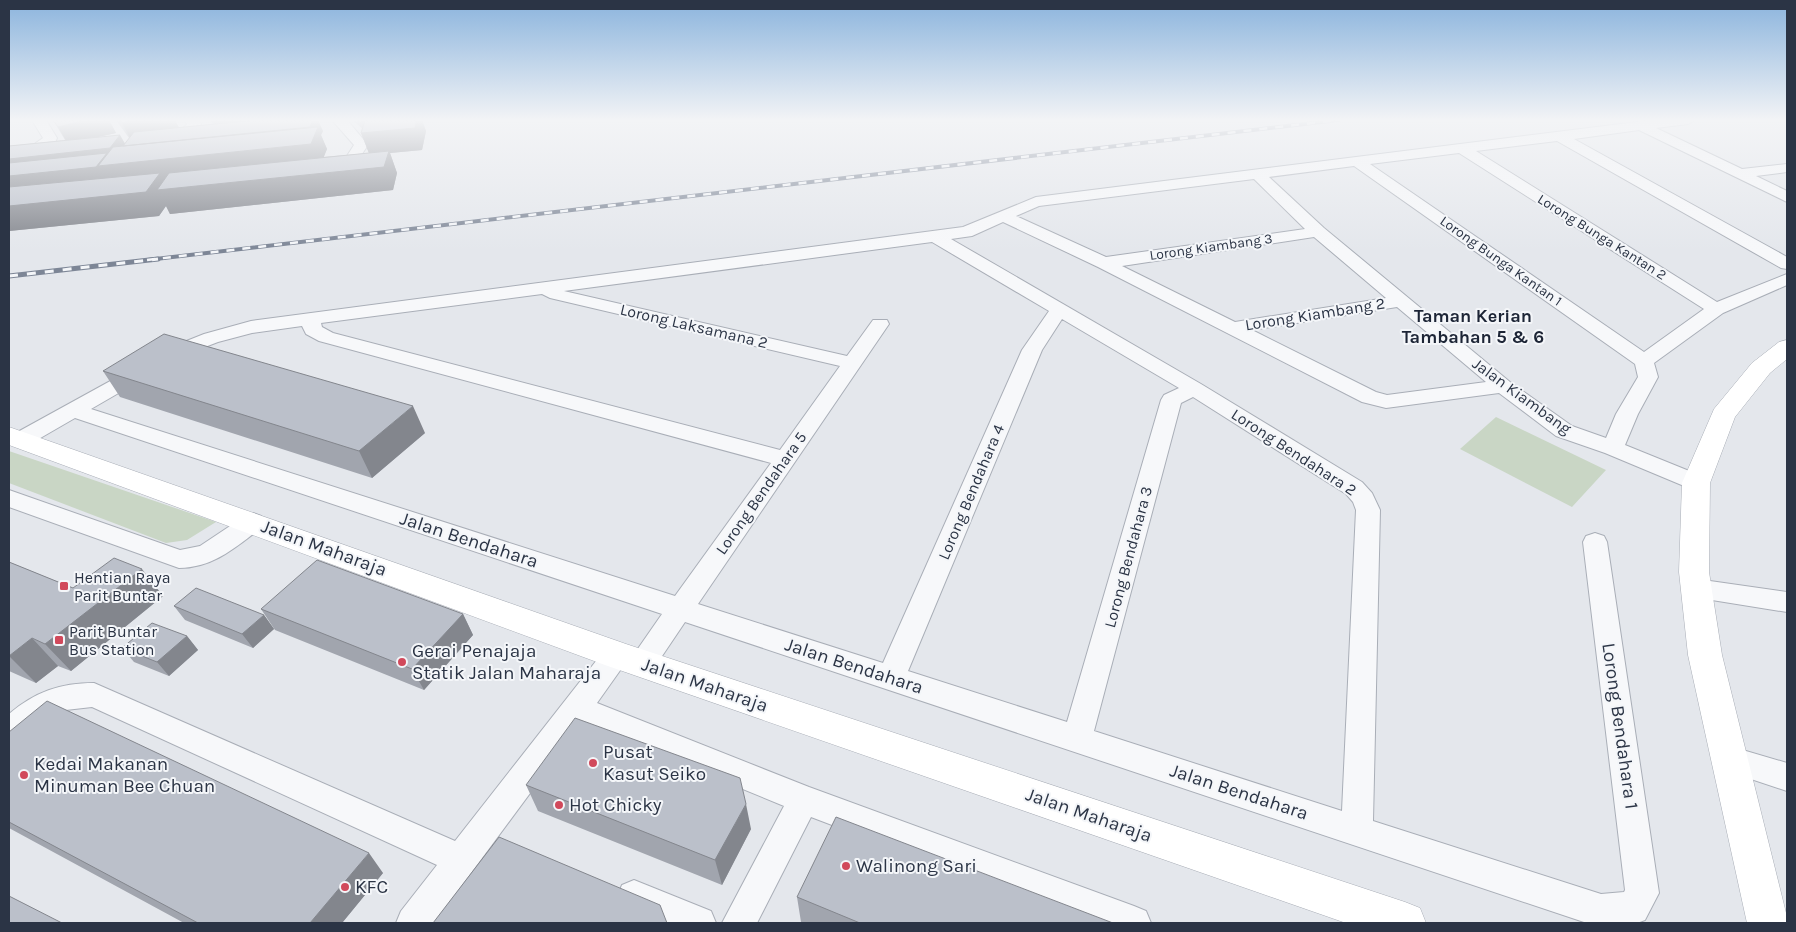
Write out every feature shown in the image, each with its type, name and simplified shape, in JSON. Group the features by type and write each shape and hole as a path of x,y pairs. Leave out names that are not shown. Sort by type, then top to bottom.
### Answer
{"street":[{"path":"322,173 341,171 349,163"},
{"path":"16,438 76,411 170,355 203,341 251,327 966,232 1005,217 1021,207 1036,202 1345,163"},
{"name":"Lorong Bunga Kantan 1","path":"1359,163 1644,361"},
{"name":"Lorong Bunga Kantan 2","path":"1487,163 1716,309"},
{"path":"1608,163 1787,264"},
{"path":"1718,163 1787,197"},
{"path":"1739,174 1787,168"},
{"name":"Jalan Kiambang","path":"1257,174 1318,232 1400,301 1502,386 1564,431 1613,448 1696,482"},
{"path":"1005,217 1104,263 1369,397 1386,402 1502,386"},
{"name":"Lorong Kiambang 3","path":"1104,263 1318,232"},
{"name":"Lorong Bendahara 2","path":"936,236 1194,388 1354,488 1364,499 1368,510 1357,831"},
{"path":"1613,448 1626,414 1648,377 1644,361 1716,309 1787,279"},
{"name":"Lorong Laksamana 2","path":"535,290 852,363"},
{"name":"Lorong Kiambang 2","path":"1230,328 1400,301"},
{"name":"Lorong Bendahara 4","path":"891,678 1032,350 1059,309"},
{"path":"310,319 313,330 326,337 785,459"},
{"name":"Lorong Bendahara 5","path":"413,923 482,847 576,708 680,609 880,324"},
{"path":"1768,923 1705,655 1694,572 1696,482 1723,415 1761,368 1787,347"},
{"name":"Lorong Bendahara 3","path":"1077,739 1171,400 1194,388"},
{"name":"Jalan Bendahara","path":"76,411 1601,911 1633,908"},
{"name":"Jalan Maharaja","path":"16,438 629,659 1405,923"},
{"path":"9,498 180,560 192,560 204,556 253,522"},
{"name":"Lorong Bendahara 1","path":"1595,542 1642,893 1633,908"},
{"path":"1696,589 1787,602"},
{"path":"9,731 44,703 69,694 94,695 482,847"},
{"path":"576,708 804,800 1134,923"},
{"path":"1730,759 1787,777"},
{"path":"739,923 804,800"},
{"path":"610,888 699,923"}],"green space":[{"path":"1496,417 1606,470 1572,507 1460,449"},
{"path":"9,451 216,522 187,540 166,543 9,483"}],"building":[{"path":"9,163 99,163 96,167 9,176"},
{"path":"100,163 122,163 98,166"},
{"path":"264,163 385,163 384,167 157,190 169,173"},
{"path":"160,173 146,192 9,206 9,187"},
{"path":"164,334 413,406 359,451 103,371"},
{"path":"114,558 142,569 45,644 32,638 9,656 9,562 73,588"},
{"name":"Gerai Penajaja Statik Jalan Maharaja","path":"317,560 463,614 412,669 261,609"},
{"path":"196,588 264,615 242,634 174,606"},
{"path":"152,623 187,636 157,662 122,648"},
{"path":"47,701 369,853 310,923 198,923 9,822 9,732"},
{"path":"575,718 740,778 746,804 715,860 526,785"},
{"path":"836,817 1113,923 860,923 797,897"},
{"path":"499,837 660,905 667,923 433,923"},
{"path":"9,896 62,923 9,923"}],"railway":[{"path":"147,260 968,163"},
{"path":"9,276 158,259"}],"place":[{"name":"Hentian Raya Parit Buntar","path":"64,586"},
{"name":"Parit Buntar Bus Station","path":"59,640"},
{"name":"Gerai Penajaja Statik Jalan Maharaja","path":"402,662"},
{"name":"Pusat Kasut Seiko","path":"593,763"},
{"name":"Kedai Makanan Minuman Bee Chuan","path":"24,775"},
{"name":"Hot Chicky","path":"559,805"},
{"name":"Walinong Sari","path":"846,866"},
{"name":"KFC","path":"345,887"}],"district":[{"name":"Taman Kerian Tambahan 5 & 6","path":"1473,326"}]}
